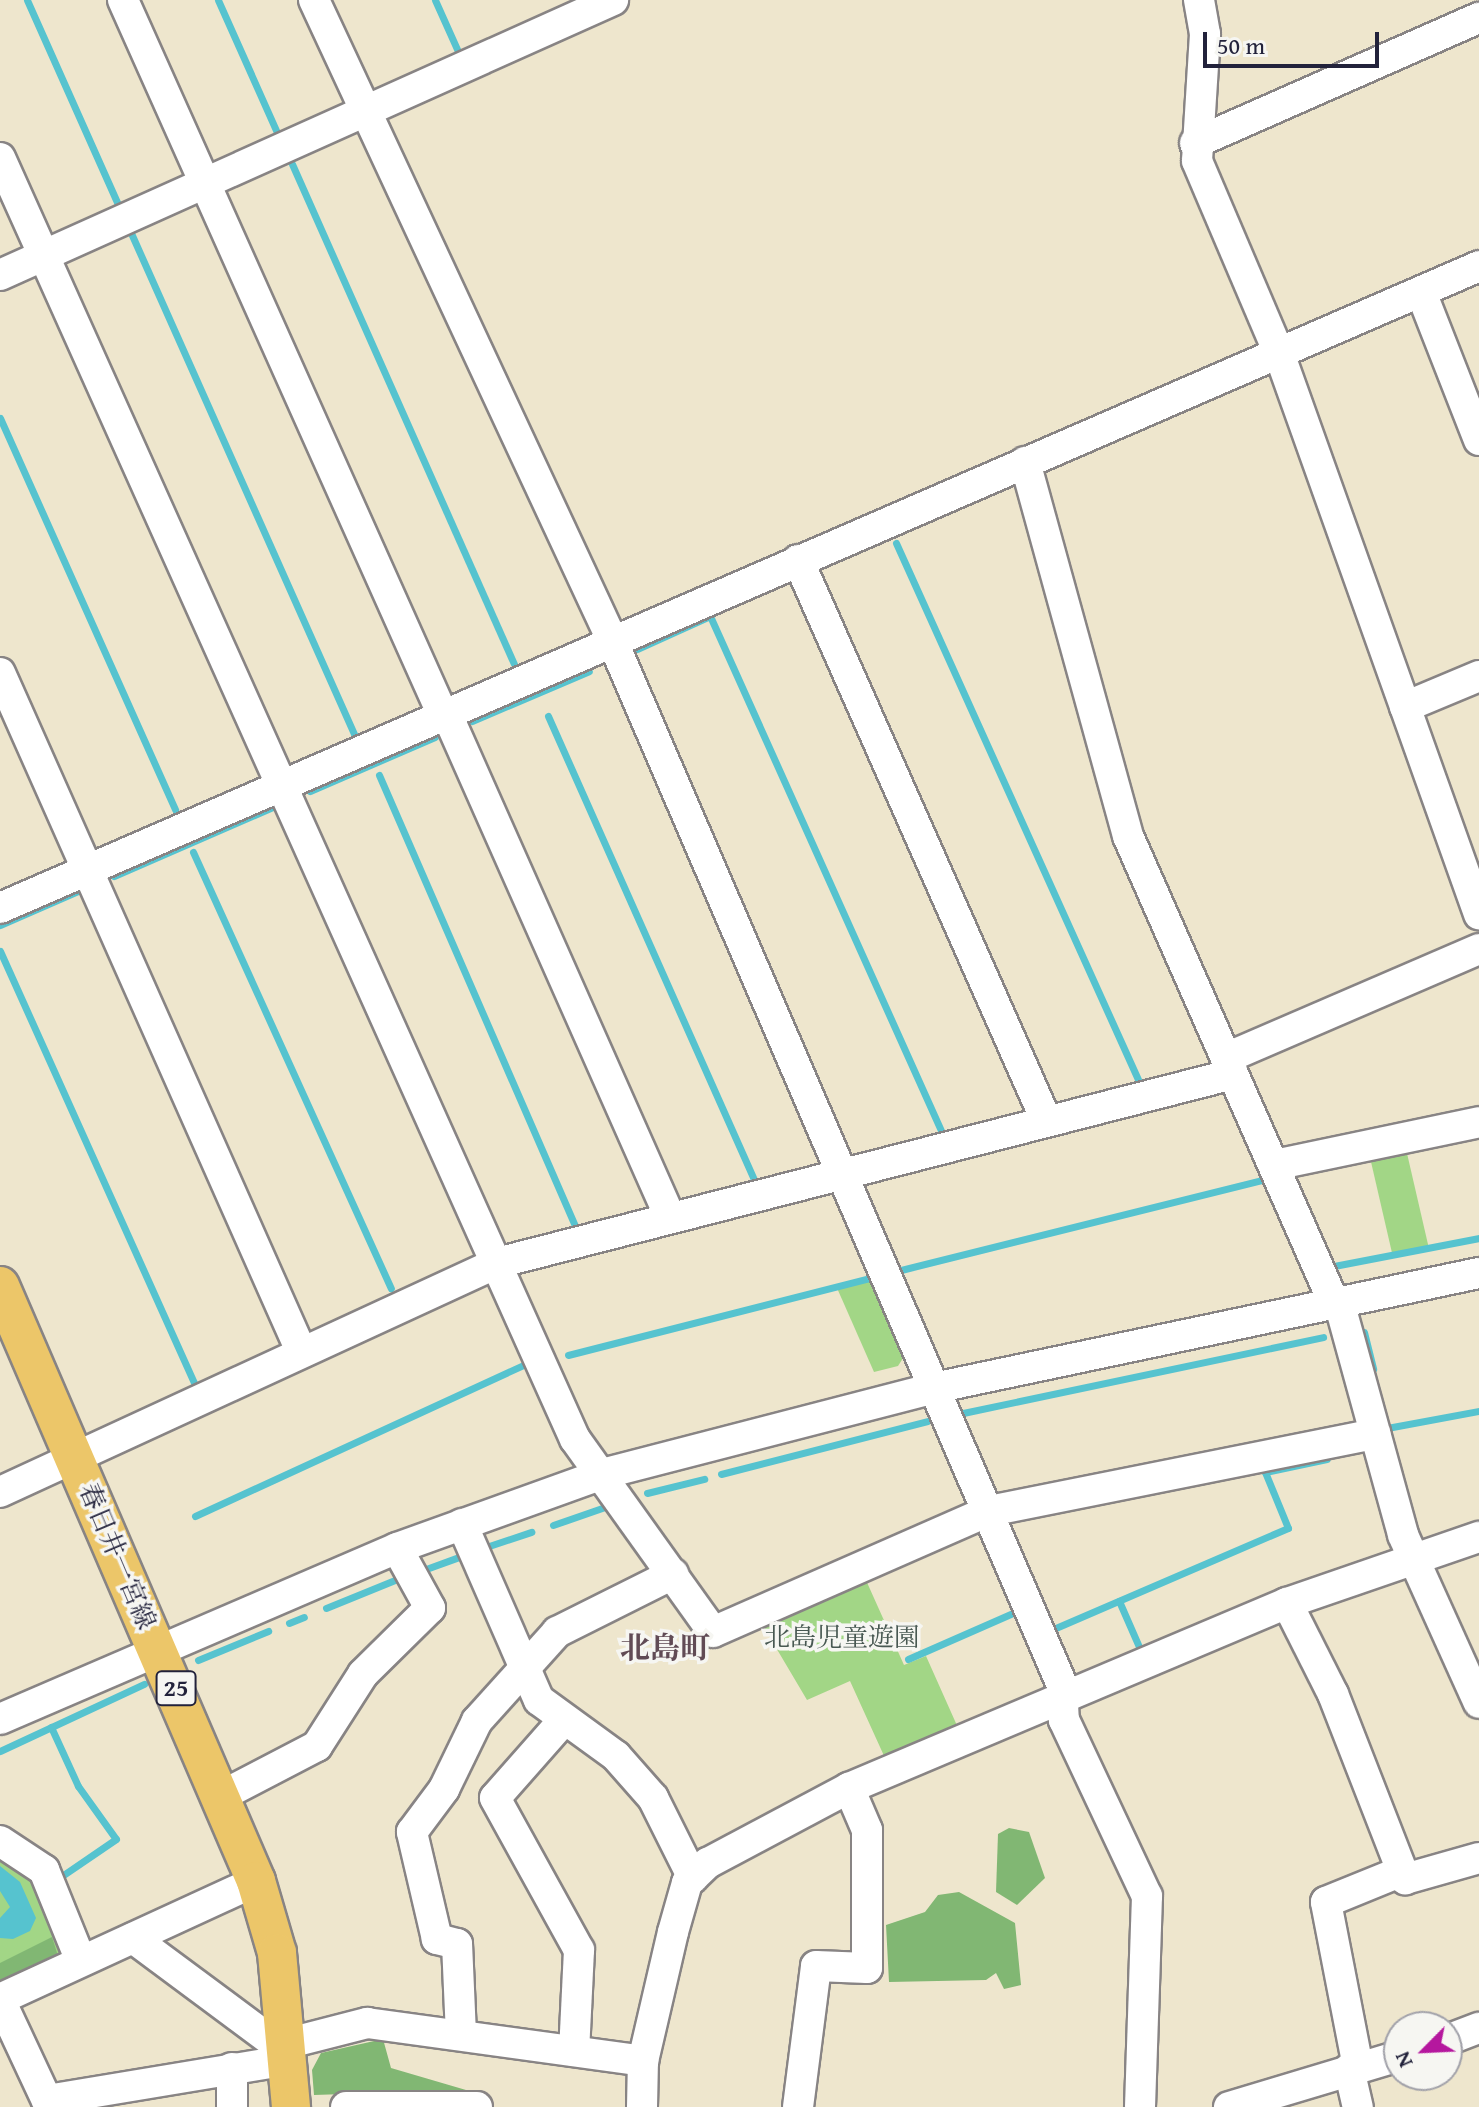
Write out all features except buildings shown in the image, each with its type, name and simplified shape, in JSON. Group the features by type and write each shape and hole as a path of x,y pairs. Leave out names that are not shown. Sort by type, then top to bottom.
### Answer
{"main road":[{"name":"春日井一宮線","path":"0,1286 223,1795 256,1881 277,1953 289,2052 291,2107"}],"street":[{"path":"123,0 670,1217"},
{"path":"314,0 362,112 612,640 1062,1685 1064,1720 1147,1896 1140,2107"},
{"path":"0,275 362,112 558,11 613,0"},
{"path":"1199,0 1205,34 1195,143 1279,353 1479,914"},
{"path":"1195,143 1479,18"},
{"path":"0,158 575,1439 713,1632 989,1511 1375,1434"},
{"path":"0,908 444,712 1479,266"},
{"path":"1421,292 1479,440"},
{"path":"1025,462 1128,836 1336,1303 1412,1555 1475,1683"},
{"path":"798,560 1046,1120"},
{"path":"0,673 301,1351"},
{"path":"1405,707 1479,676"},
{"path":"0,1492 497,1263 1046,1120 1230,1066 1479,949"},
{"path":"1274,1165 1479,1122"},
{"path":"0,1719 158,1646 397,1548 602,1474 934,1388 1479,1273"},
{"path":"462,1524 539,1700 562,1722 616,1756 653,1798 693,1878 643,2061 642,2107"},
{"path":"693,1878 849,1788 1062,1702 1287,1603 1412,1555 1479,1537"},
{"path":"223,1795 317,1746 363,1674 430,1608 397,1548"},
{"path":"461,2035 457,1944 437,1939 412,1832 444,1789 477,1721 557,1632 673,1574"},
{"path":"1287,1603 1339,1708 1402,1871 1412,1881 1479,1858"},
{"path":"562,1722 495,1798 579,1950 574,2051"},
{"path":"798,2107 816,1966 867,1968 867,1830 849,1788"},
{"path":"0,1841 44,1870 81,1961"},
{"path":"1358,2107 1326,1902 1402,1871"},
{"path":"256,1881 0,2000 48,2104 232,2068 289,2052 367,2023 643,2061"},
{"path":"133,1938 289,2052"},
{"path":"1229,2107 1383,2060"},
{"path":"232,2068 232,2107"},
{"path":"346,2107 477,2107"}],"green space":[{"path":"1406,1149 1428,1246 1392,1255 1370,1157"},
{"path":"872,1280 905,1355 898,1366 874,1372 837,1288"},
{"name":"北島児童遊園","path":"865,1578 904,1665 926,1656 959,1730 885,1758 850,1681 807,1700 762,1624"},
{"path":"1009,1828 1029,1832 1045,1878 1017,1905 996,1892 998,1834"},
{"path":"0,1852 39,1880 71,1958 0,1990"},
{"path":"959,1892 1015,1923 1021,1985 1004,1989 996,1973 986,1980 889,1982 886,1925 925,1912 938,1895"},
{"path":"52,1937 59,1959 0,1986 0,1963"},
{"path":"383,2039 391,2068 466,2090 314,2095 312,2070 321,2053"}],"water":[{"path":"0,1866 20,1882 36,1918 30,1931 13,1939 0,1938 0,1918 10,1907 0,1891"}],"waterway":[{"path":"27,0 120,209"},
{"path":"218,0 280,139"},
{"path":"435,0 460,56"},
{"path":"292,164 514,664"},
{"path":"131,233 355,736"},
{"path":"0,418 175,810"},
{"path":"896,543 1141,1086"},
{"path":"637,649 710,616 943,1135"},
{"path":"472,721 589,671"},
{"path":"548,716 756,1184"},
{"path":"310,791 435,737"},
{"path":"379,775 576,1227"},
{"path":"114,876 273,807"},
{"path":"193,852 391,1288"},
{"path":"0,925 78,891"},
{"path":"0,951 194,1383"},
{"path":"897,1271 1271,1178"},
{"path":"1334,1266 1479,1238"},
{"path":"568,1355 869,1278"},
{"path":"1364,1332 1373,1369"},
{"path":"963,1413 1323,1337"},
{"path":"195,1516 527,1363"},
{"path":"1387,1428 1479,1411"},
{"path":"721,1474 927,1421"},
{"path":"1051,1630 1288,1528 1265,1472 1327,1459"},
{"path":"647,1493 704,1479"},
{"path":"553,1525 608,1506"},
{"path":"483,1548 531,1532"},
{"path":"426,1569 461,1556"},
{"path":"326,1608 397,1579"},
{"path":"1119,1601 1140,1649"},
{"path":"908,1659 1015,1612"},
{"path":"289,1623 304,1617"},
{"path":"198,1660 268,1631"},
{"path":"0,1751 144,1684"},
{"path":"51,1727 78,1786 116,1839 62,1876"}],"district":[{"name":"北島町","path":"665,1647"}]}
